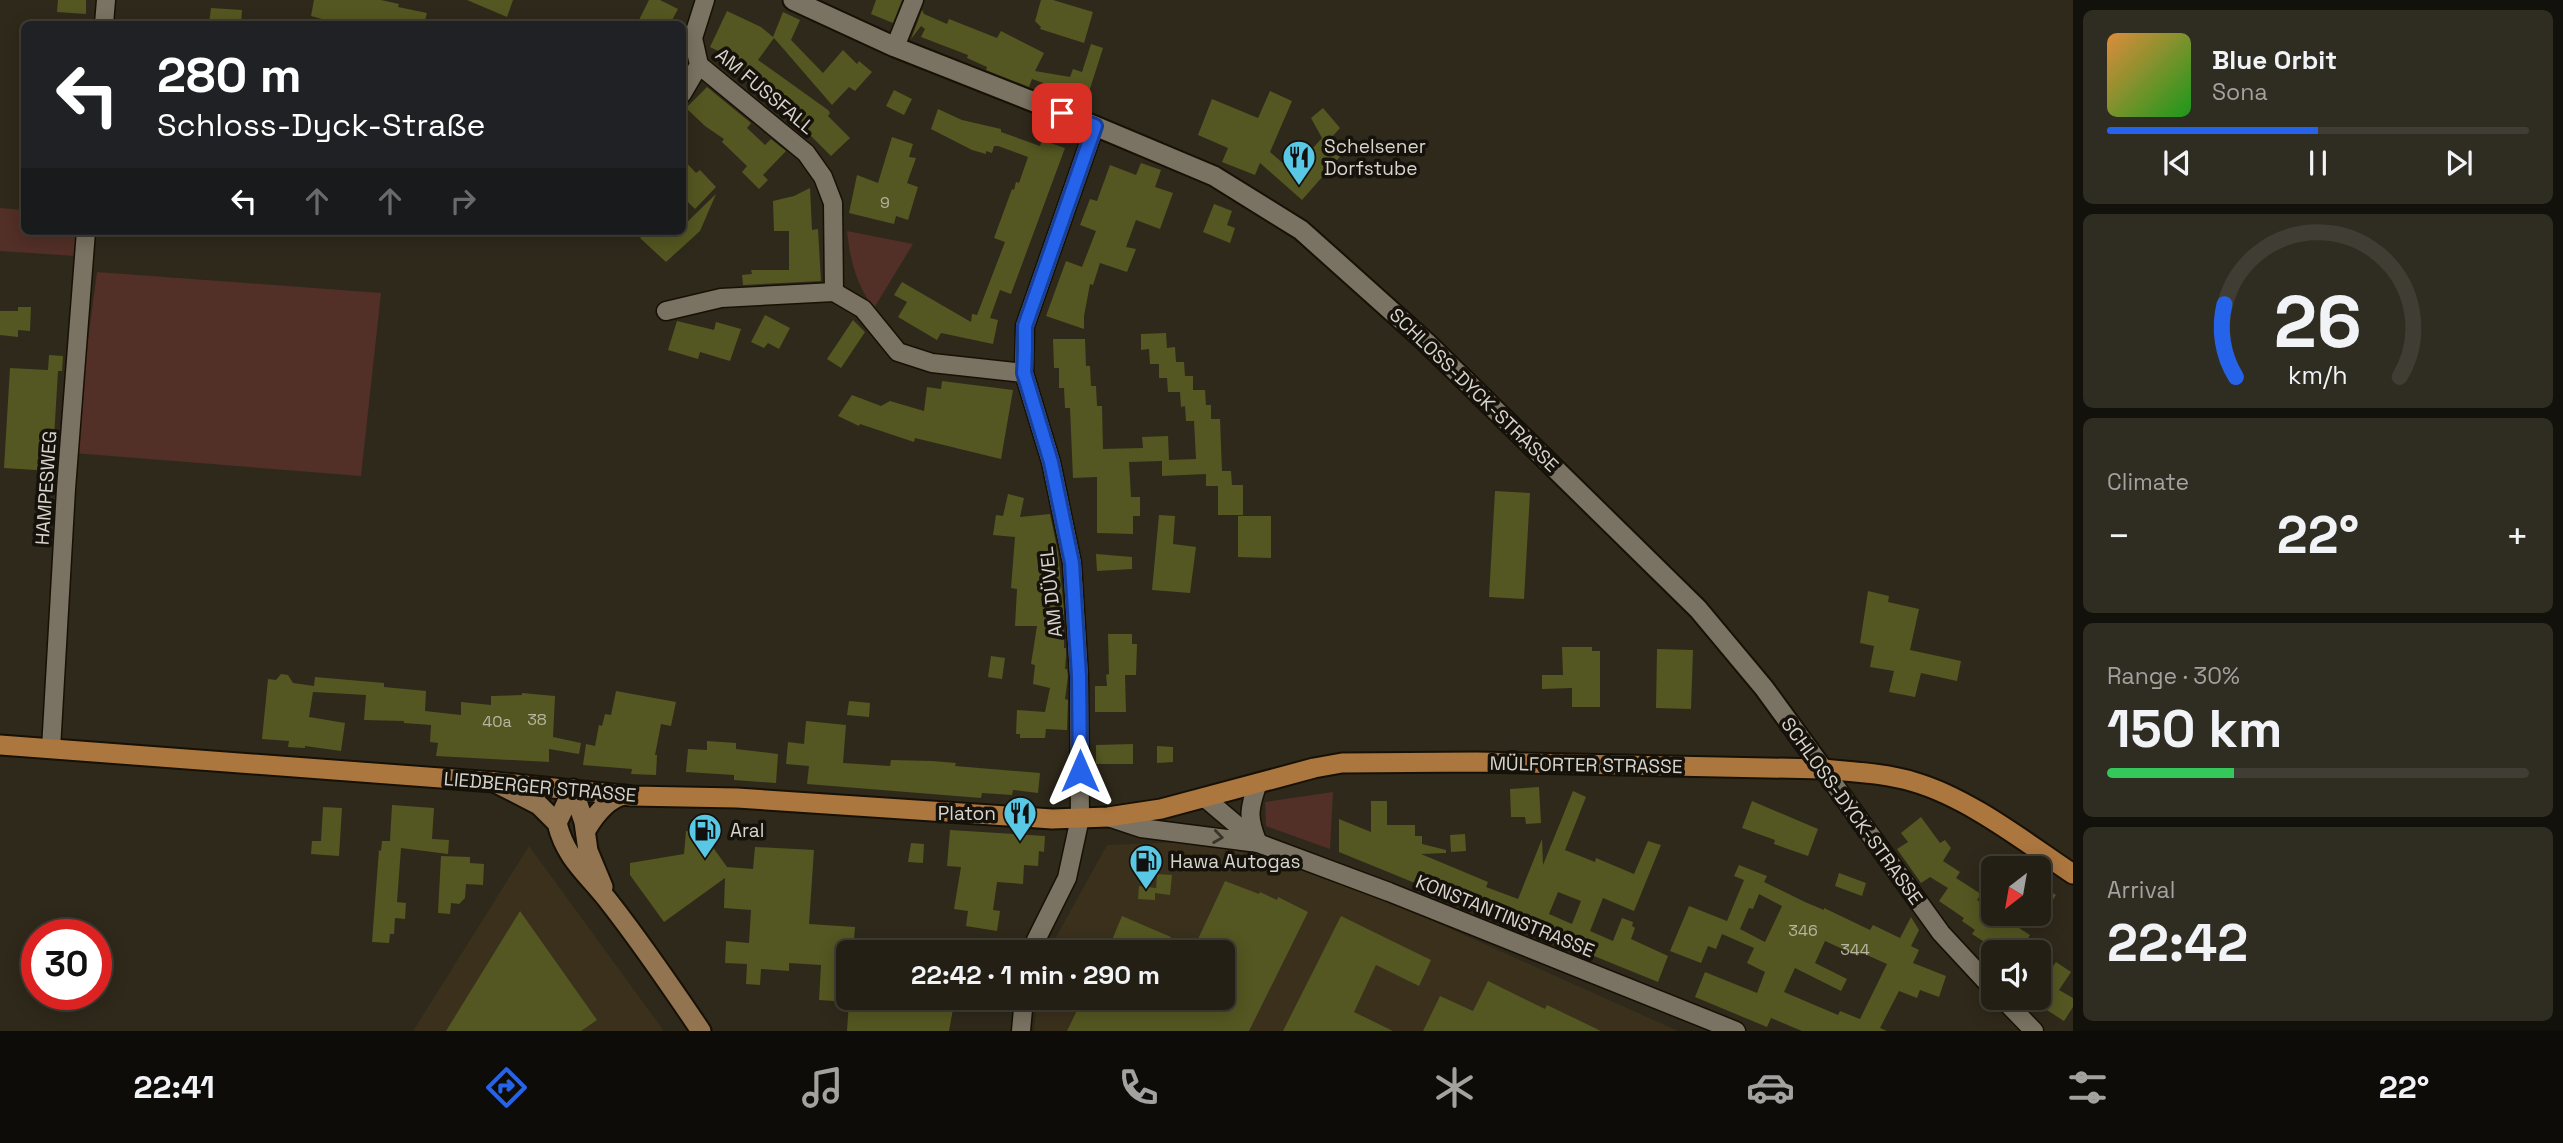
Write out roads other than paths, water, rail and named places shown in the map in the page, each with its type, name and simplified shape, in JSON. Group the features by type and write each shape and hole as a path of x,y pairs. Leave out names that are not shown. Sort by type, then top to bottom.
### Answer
{"main road":[{"name":"LIEDBERGER STRASSE","path":"0,745 494,782 625,795 737,798 1040,818 1080,818"},
{"name":"MÜLFORTER STRASSE","path":"1080,818 1161,809 1314,768 1372,762 1823,769 1874,773 1915,782 1978,812 2073,874"},
{"path":"494,782 539,805 557,822 570,857 608,900 701,1031"},
{"path":"557,822 573,789"},
{"path":"573,789 586,830 588,852 608,900"},
{"path":"586,830 609,802 617,796 625,795"}],"street":[{"path":"104,21 106,0"},
{"name":"AM FUSSFALL","path":"705,0 693,38 699,65 806,153 823,177 833,203 834,292"},
{"name":"SCHLOSS-DYCK-STRASSE","path":"793,0 895,47 1214,176 1301,230 1426,342 1698,609 1764,688 1941,933 1981,976"},
{"path":"895,47 914,0"},
{"path":"686,87 699,65"},
{"name":"AM DÜVEL","path":"1036,940 1067,878 1080,818 1079,676 1072,563 1051,462 1024,373 1025,326 1095,126"},
{"name":"HAMPESWEG","path":"51,749 66,489 86,235"},
{"path":"666,311 721,298 834,292 863,309 898,352 932,363 1024,373"},
{"path":"1258,783 1249,814 1251,828 1258,843"},
{"name":"KONSTANTINSTRASSE","path":"1205,798 1258,843"},
{"name":"KONSTANTINSTRASSE","path":"1108,817 1141,828 1258,843 1379,888 1735,1031"},
{"path":"1021,1031 1023,1010"},
{"path":"2014,1010 2034,1031"}],"place":[{"name":"Schelsener Dorfstube","path":"1299,187"},
{"name":"Platon","path":"1020,843"},
{"name":"Aral","path":"705,860"},
{"name":"Hawa Autogas","path":"1146,891"}]}
